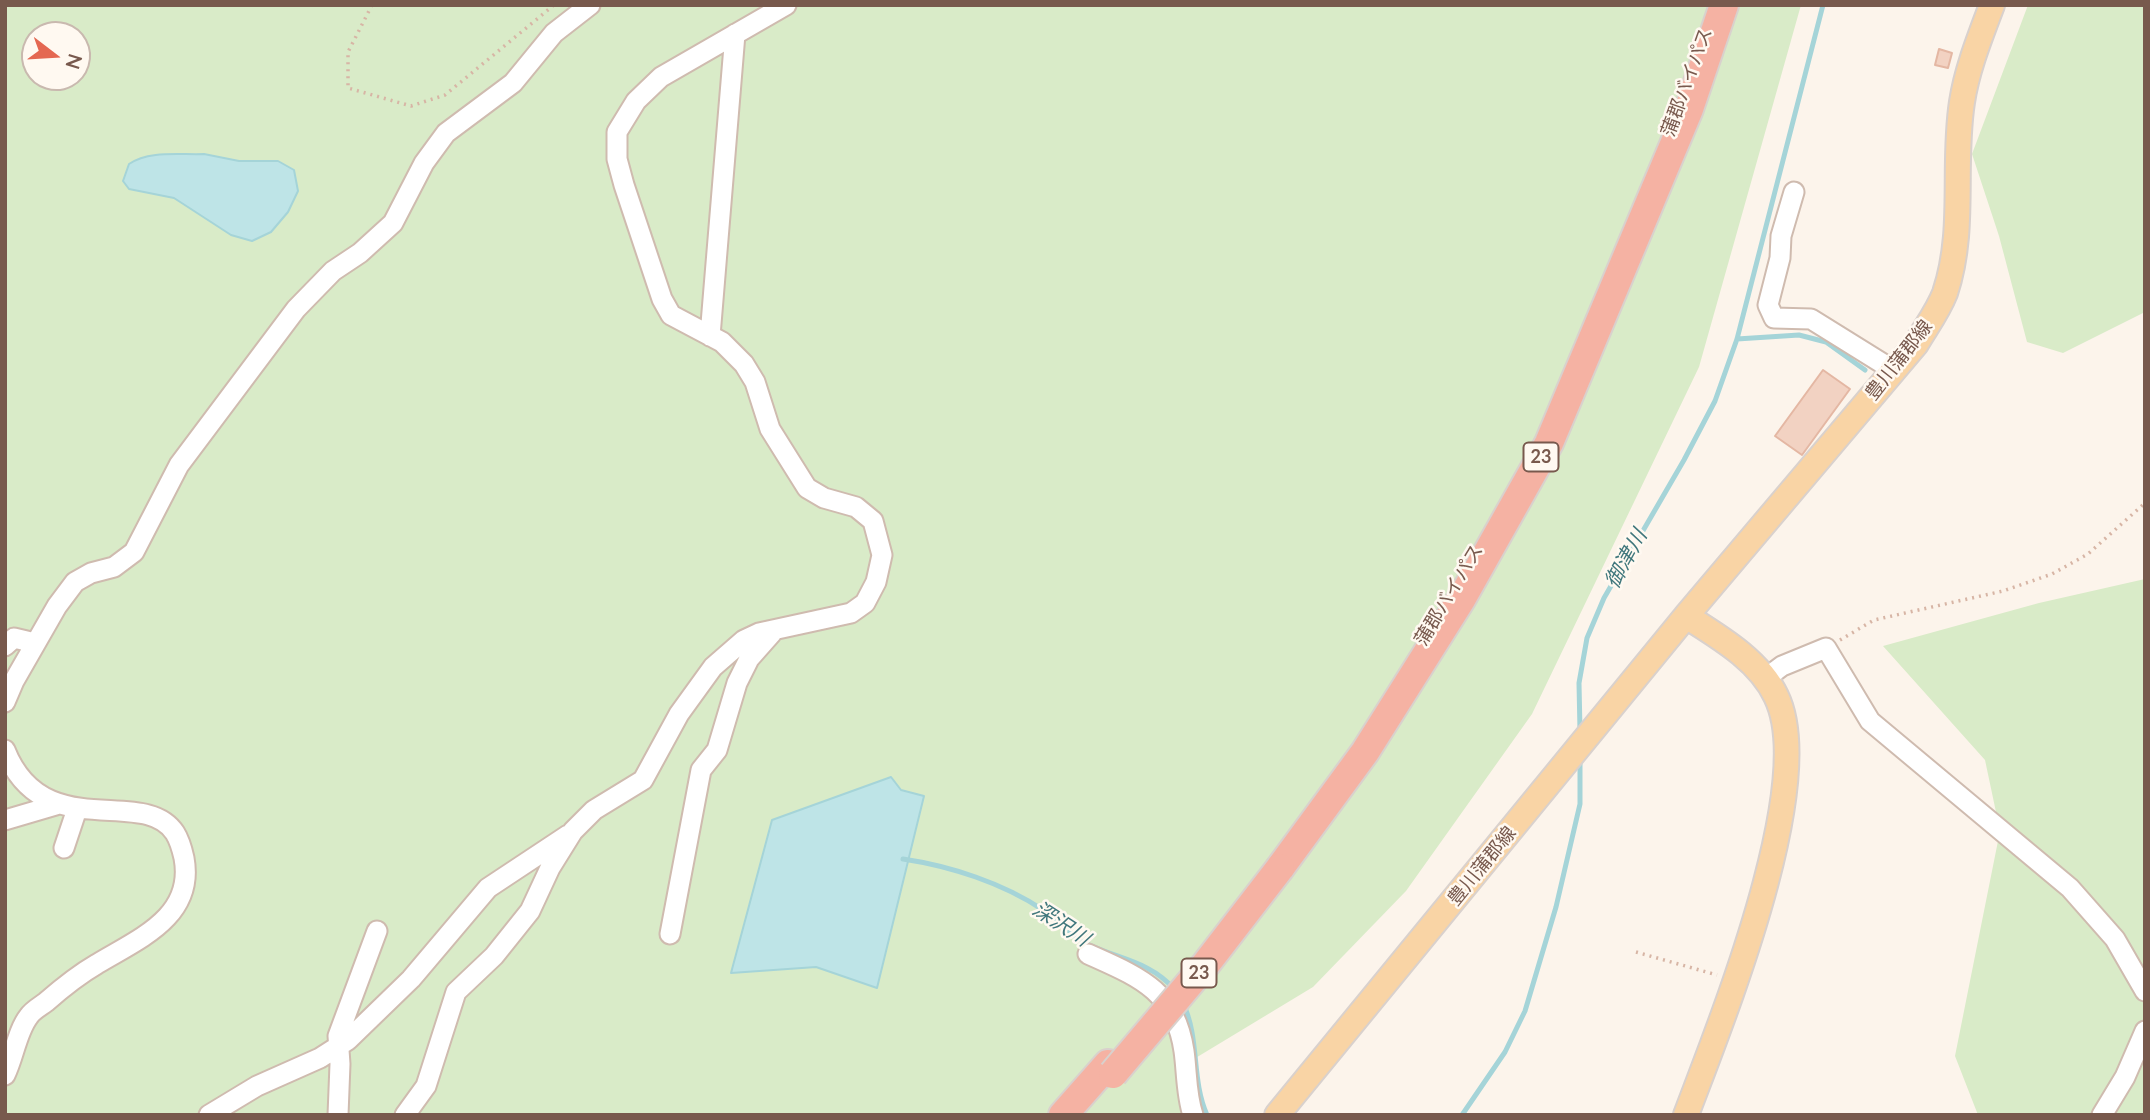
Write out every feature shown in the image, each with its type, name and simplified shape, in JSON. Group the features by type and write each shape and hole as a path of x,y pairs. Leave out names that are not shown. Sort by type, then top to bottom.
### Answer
{"highway":[{"name":"蒲郡バイパス","path":"1276,866 1459,580 1511,487 1589,325 1647,191 1715,5"},
{"name":"蒲郡バイパス","path":"1077,1115 1190,968 1276,866 1364,752 1462,598 1549,443 1689,109 1724,5"},
{"name":"蒲郡バイパス","path":"1063,1115 1111,1069"}],"main road":[{"name":"豊川蒲郡線","path":"1278,1115 1686,616 1916,344 1944,295 1951,268 1959,212 1962,102 1975,52 1992,5"},
{"path":"1686,616 1728,643 1766,678 1777,697 1785,722 1787,780 1759,908 1736,980 1686,1115"}],"street":[{"path":"5,702 35,643 75,582 91,573 114,567 134,551 166,487 224,404 296,309 333,271 368,246 393,223 436,144 455,124 513,83 554,33 590,5"},
{"path":"212,1114 257,1086 338,1047 369,1021 411,979 488,888 573,831 594,810 643,780 679,714 721,658 744,640 778,628 851,612 865,603 880,570 882,555 873,521 866,512 824,498 801,480 770,429 755,382 744,364 710,336 671,315 662,299 620,172 617,132 636,101 661,76 786,5"},
{"path":"710,336 735,34"},
{"path":"1794,192 1781,236 1780,258 1768,306 1774,318 1811,320 1893,370"},
{"path":"670,934 701,770 717,750 737,683 749,659 766,637 778,628"},
{"path":"5,646 14,638 35,643"},
{"path":"1766,678 1782,666 1826,648 1870,721 2070,888 2115,939 2145,991"},
{"path":"5,750 30,785 56,805 143,814 163,820 174,831 182,848 184,887 170,914 154,931 68,982 29,1015 5,1045"},
{"path":"5,820 56,805"},
{"path":"64,848 77,809"},
{"path":"405,1115 426,1086 456,992 494,956 530,911 550,868 573,831"},
{"path":"338,1115 338,1036 377,931"},
{"path":"1088,954 1134,975 1159,992 1169,1005 1184,1048 1193,1115"},
{"path":"5,1075 29,1015"},
{"path":"2102,1115 2125,1077 2145,1031"}],"path":[{"path":"372,5 348,52 348,88 411,106 445,96 554,5"},
{"path":"1826,648 1874,620 2003,591 2052,574 2088,554 2145,503"},
{"path":"1636,952 1736,980"}],"green space":[{"path":"5,5 1801,5 1699,367 1532,714 1406,891 1313,987 1184,1065 1188,1115 5,1115"},
{"path":"2028,5 2145,5 2145,312 2063,353 2027,342 1999,236 1972,154"},
{"path":"2145,579 2145,1115 1978,1115 1955,1056 2000,831 1985,760 1883,646 2039,603"}],"water":[{"path":"204,154 239,161 278,161 294,170 298,191 288,212 271,232 252,241 231,235 174,198 129,189 123,181 129,164 146,157"},
{"path":"891,777 901,790 924,796 877,988 816,967 731,973 772,820"}],"building":[{"path":"1939,49 1952,53 1948,68 1935,65"},
{"path":"1823,370 1850,389 1802,455 1775,436"}],"waterway":[{"name":"御津川","path":"1580,731 1579,683 1587,638 1604,598 1715,401 1737,339 1823,5"},
{"path":"1737,339 1799,335 1826,342 1865,370"},
{"name":"御津川","path":"1462,1115 1505,1052 1525,1011 1556,907 1580,804 1580,758"},
{"name":"深沢川","path":"903,859 957,871 1011,892 1048,914 1085,943 1144,966 1174,989"},
{"name":"深沢川","path":"1183,1003 1192,1031 1199,1087 1207,1115"}]}
